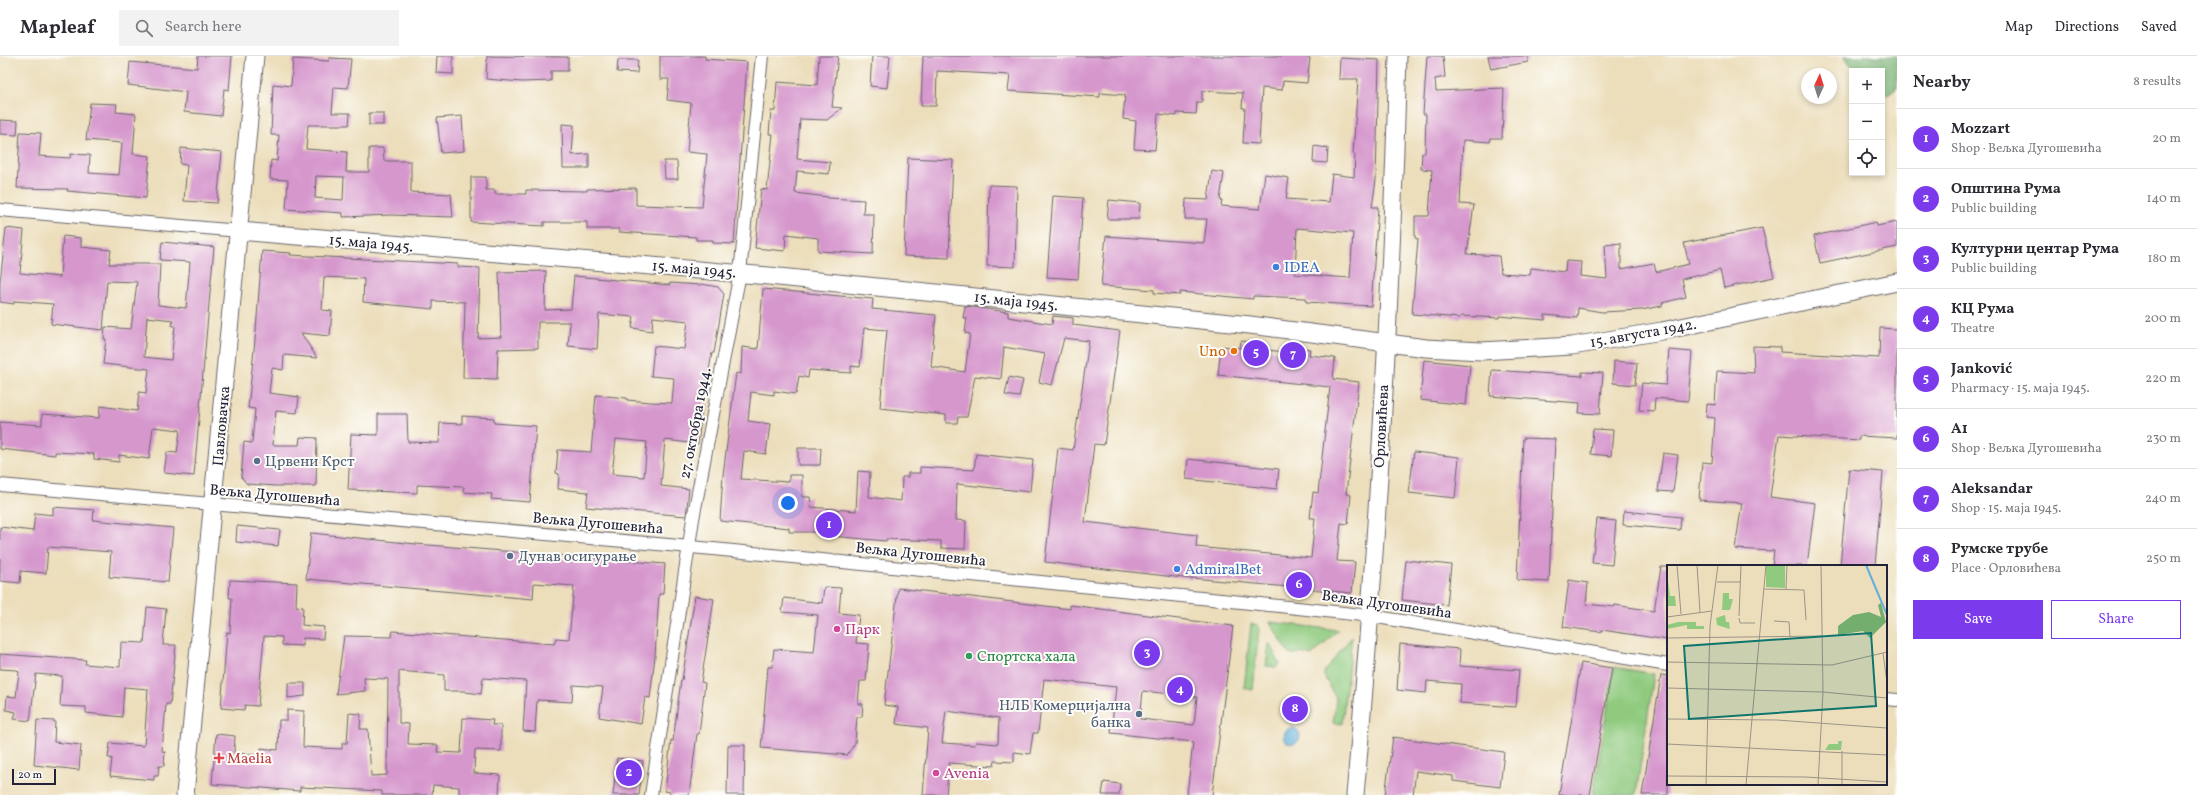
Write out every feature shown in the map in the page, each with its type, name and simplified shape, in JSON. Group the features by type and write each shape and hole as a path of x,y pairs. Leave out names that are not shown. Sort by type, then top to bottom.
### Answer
{"street":[{"name":"Павловачка","path":"185,795 255,56"},
{"name":"27. октобра 1944.","path":"651,795 689,547 740,273 762,56"},
{"name":"Орловићева","path":"1355,795 1371,616 1386,343 1393,256 1398,56"},
{"name":"15. маја 1945.","path":"0,210 740,273 1242,324 1386,343"},
{"name":"15. августа 1942.","path":"1386,343 1481,351 1572,346 1662,331 1897,282"},
{"name":"Вељка Дугошевића","path":"0,485 689,547 1371,616 1667,665"},
{"path":"1887,699 1897,700"}],"green space":[{"path":"1843,56 1897,56 1897,87 1885,97 1885,68 1853,68"},
{"path":"1270,622 1338,630 1312,656 1300,653 1290,655"},
{"path":"1251,624 1258,625 1259,628 1253,690 1244,688"},
{"path":"1352,636 1342,724 1333,723 1336,698 1324,676 1324,672"},
{"path":"1269,643 1280,664 1276,667 1266,666"},
{"path":"1614,667 1654,674 1636,795 1593,795"}],"water":[{"path":"1292,728 1298,730 1300,736 1298,742 1292,744 1286,742 1284,736 1286,730"}],"building":[{"path":"198,56 232,56 229,90 224,89 221,116 184,112 186,92 128,85 130,62 197,68"},
{"path":"437,56 453,56 453,74 436,73"},
{"path":"487,56 568,57 568,71 551,71 551,81 522,82 486,79"},
{"path":"660,56 705,56 705,59 747,62 734,244 713,243 713,240 696,240 696,237 619,232 619,229 587,229 587,222 544,222 544,226 471,222 471,177 486,177 486,190 495,190 495,194 526,194 526,190 587,191 587,189 636,188 636,205 702,207 707,154 687,152 691,103 667,100 669,79 660,79"},
{"path":"819,56 838,56 832,107 842,108 827,120 800,119 797,159 830,162 829,174 797,171 795,193 828,198 864,200 863,214 874,214 873,254 818,251 818,238 786,234 785,251 755,248 761,189 767,190 773,134 769,134 771,111 775,111 777,82 817,85"},
{"path":"872,56 890,56 887,88 870,86"},
{"path":"923,56 1297,56 1310,58 1307,83 1283,81 1282,90 1262,88 1259,144 1243,143 1245,108 1242,108 1243,93 1202,91 1202,102 1197,102 1196,114 1177,113 1177,116 1158,114 1155,150 1134,149 1136,121 1123,119 1125,95 1100,93 1100,97 1008,91 1010,75 937,71 936,106 921,106"},
{"path":"1427,56 1443,56 1445,77 1435,79 1436,91 1504,88 1502,138 1491,138 1490,142 1463,140 1460,204 1474,205 1467,254 1499,256 1501,273 1530,275 1531,268 1565,272 1566,261 1581,262 1580,276 1607,279 1605,245 1621,243 1621,269 1654,263 1656,272 1689,264 1684,243 1762,228 1774,277 1724,288 1720,270 1682,279 1686,297 1662,303 1662,306 1641,310 1602,312 1578,308 1577,318 1545,315 1545,320 1499,316 1499,318 1461,316 1460,318 1412,314 1418,239 1415,238 1415,216 1429,216 1432,170 1421,169 1422,153 1425,153 1426,114 1423,114"},
{"path":"1488,56 1528,56 1528,62 1491,69"},
{"path":"329,58 351,59 348,88 334,87 332,113 350,113 349,125 308,125 306,149 347,152 346,172 369,172 369,148 383,148 384,161 411,161 411,192 451,194 453,217 390,215 343,217 343,213 286,209 288,180 270,179 271,160 277,161 279,135 271,135 273,84 291,86 293,59 329,61","holes":["316,176 344,177 343,200 315,198"]},
{"path":"1340,58 1379,60 1376,180 1372,207 1378,207 1371,306 1306,302 1306,298 1253,296 1253,299 1180,292 1180,295 1154,293 1154,290 1101,286 1106,236 1204,243 1207,219 1185,219 1186,199 1208,200 1212,171 1224,173 1220,200 1222,200 1221,206 1260,209 1265,174 1289,178 1286,199 1329,202 1332,174 1354,177 1355,154 1353,154 1358,79 1339,79","holes":["1297,228 1353,233 1350,278 1295,274"]},
{"path":"618,60 638,60 637,73 617,72"},
{"path":"90,103 117,104 116,112 136,114 133,154 150,156 146,198 67,191 68,189 17,188 20,132 41,133 39,156 70,158 71,154 90,155 89,173 119,175 122,143 86,140"},
{"path":"369,113 383,113 383,125 369,125"},
{"path":"462,116 464,151 441,153 437,118"},
{"path":"0,120 18,121 17,135 0,134"},
{"path":"562,124 574,125 572,155 589,154 589,168 563,168"},
{"path":"1314,146 1328,148 1327,163 1313,162"},
{"path":"181,148 222,152 217,203 184,201 187,165 180,164"},
{"path":"908,158 953,160 949,258 904,256"},
{"path":"664,161 677,161 678,179 665,179"},
{"path":"989,185 1017,186 1015,267 987,266"},
{"path":"1053,196 1083,198 1078,279 1047,277"},
{"path":"1109,200 1140,203 1139,219 1107,219"},
{"path":"1876,222 1877,226 1897,222 1897,247 1820,263 1814,236"},
{"path":"6,228 24,230 20,273 60,277 63,236 81,238 81,247 111,250 109,264 160,264 158,305 186,308 190,262 160,260 162,242 214,247 194,476 164,473 167,452 177,453 180,430 153,427 149,459 119,455 119,462 94,459 94,454 55,452 55,455 0,449 0,422 42,425 42,414 99,418 100,406 137,411 139,392 146,393 149,369 103,364 106,339 104,339 105,327 131,329 137,282 107,281 103,330 51,324 53,304 14,301 14,304 0,302 0,282","holes":["147,317 173,320 172,326 175,326 171,360 144,357"]},
{"path":"262,251 291,253 290,255 458,264 458,267 480,268 478,338 501,337 499,272 546,271 545,310 571,309 574,276 670,285 670,283 701,284 718,287 724,294 714,353 712,353 705,402 703,402 698,444 665,440 661,486 689,489 686,516 586,507 588,492 558,489 559,474 556,473 558,450 591,452 596,395 627,398 627,400 672,403 674,378 651,376 654,346 684,349 688,321 653,317 652,331 632,328 634,317 599,314 597,349 568,346 570,322 538,322 538,348 498,349 497,379 463,378 465,302 433,301 433,309 363,302 364,279 324,277 322,310 332,311 330,336 301,333 317,358 284,355 283,370 272,368 269,393 299,397 297,413 276,411 273,445 299,445 300,437 317,438 316,486 247,484 241,477 244,442 252,443 255,409 248,408","holes":["616,439 647,442 644,477 612,474"]},
{"path":"763,289 873,299 872,309 936,315 931,367 965,372 970,334 965,333 967,318 963,318 965,306 1008,312 1008,317 1052,324 1053,316 1073,318 1073,325 1120,331 1104,445 1094,444 1085,522 1197,535 1196,547 1311,558 1315,518 1310,518 1313,492 1318,493 1330,387 1218,375 1221,346 1240,348 1241,341 1258,343 1258,349 1293,353 1294,347 1310,349 1309,355 1335,358 1333,379 1359,382 1346,494 1351,495 1348,524 1341,523 1337,561 1355,562 1352,593 1192,579 1045,562 1058,448 1073,450 1089,341 1064,338 1052,385 1039,382 1045,354 1004,347 1001,379 975,376 967,417 958,417 957,423 946,423 946,415 880,408 887,330 864,328 860,367 851,366 851,373 809,370 808,378 799,376 796,394 774,391 774,395 751,392 748,421 770,424 766,454 744,451 741,479 789,482 789,475 802,475 802,497 810,497 811,507 856,511 858,471 870,472 869,497 901,501 902,477 908,477 908,473 920,473 920,467 974,470 976,454 1033,460 1030,492 957,484 956,520 966,521 965,549 941,548 941,541 886,539 886,541 820,535 820,532 789,532 789,528 720,521 723,475 736,373 741,374 742,347 758,349"},
{"path":"1880,328 1897,329 1897,438 1859,436 1859,440 1779,435 1770,497 1815,503 1807,565 1772,565 1774,551 1735,549 1742,503 1699,500 1702,462 1712,463 1715,418 1706,417 1707,404 1715,405 1717,371 1754,373 1753,346 1780,347 1780,352 1879,358"},
{"path":"1669,350 1692,352 1688,401 1655,398 1654,411 1639,410 1642,383 1666,385"},
{"path":"1424,360 1470,365 1466,405 1420,400"},
{"path":"1614,361 1637,363 1635,385 1613,383"},
{"path":"1492,370 1582,376 1582,372 1603,373 1600,414 1579,413 1580,403 1490,396"},
{"path":"1009,377 1023,380 1019,397 1005,395"},
{"path":"378,414 407,414 408,442 439,443 440,423 462,424 462,416 494,418 494,423 536,426 530,502 491,499 492,494 463,492 464,487 417,485 417,493 348,490 351,434 378,435"},
{"path":"1593,429 1613,430 1611,456 1591,454"},
{"path":"1523,438 1555,439 1549,582 1517,580"},
{"path":"798,448 821,448 820,465 798,465"},
{"path":"1414,452 1459,457 1455,498 1409,493"},
{"path":"1663,453 1678,455 1673,492 1658,491"},
{"path":"1188,459 1279,469 1277,489 1186,479"},
{"path":"1849,469 1883,472 1875,565 1840,565"},
{"path":"53,507 94,510 93,520 173,528 168,582 109,577 111,552 48,547 46,573 21,571 20,583 0,581 0,527 33,531 35,513 53,515"},
{"path":"1624,511 1681,517 1680,530 1623,525"},
{"path":"1597,519 1616,521 1612,565 1592,563"},
{"path":"237,526 280,530 278,546 236,542"},
{"path":"311,533 416,544 665,564 663,594 659,594 655,656 650,698 645,697 641,724 599,717 603,687 573,685 572,702 537,700 535,732 523,731 526,681 483,678 481,694 465,691 444,691 444,675 399,671 399,723 409,724 408,744 438,745 437,752 461,753 463,718 493,720 492,725 501,725 501,751 475,750 474,773 500,775 499,795 459,795 459,787 433,785 432,795 382,795 382,791 300,787 300,791 212,784 216,734 235,736 234,753 260,755 261,748 278,750 279,720 287,720 287,710 304,711 303,747 342,749 342,743 347,743 349,713 361,714 360,729 368,729 371,776 387,775 388,679 364,678 365,691 336,694 344,636 391,637 393,631 554,644 556,638 569,639 574,586 534,583 533,599 306,579"},
{"path":"1406,560 1451,565 1447,605 1402,600"},
{"path":"1661,567 1667,567 1667,640 1602,630 1601,632 1563,627 1569,580 1588,583 1586,604 1614,607 1615,605 1654,611"},
{"path":"230,580 297,583 296,606 303,607 302,625 324,627 323,639 303,638 303,646 282,645 282,637 264,636 258,706 245,705 244,710 221,708 227,632 230,633 232,598 229,598"},
{"path":"824,587 841,588 839,613 859,615 856,643 869,644 866,681 860,681 858,704 863,704 862,717 857,717 855,743 847,755 761,748 768,667 772,667 774,649 814,652 818,615 782,612 784,598 822,603"},
{"path":"898,588 1070,609 1070,605 1233,626 1212,795 1187,795 1193,742 1111,733 1116,687 1044,679 1038,733 1033,733 1030,754 1014,752 1014,762 995,761 994,766 949,763 946,795 923,795 928,728 896,724 898,707 884,705","holes":["1143,691 1197,697 1194,725 1140,719","946,711 999,718 998,744 976,742 975,745 942,743"]},
{"path":"695,596 714,599 701,682 705,683 699,734 697,734 689,795 670,795 670,792 665,791 671,740 673,741 681,680"},
{"path":"147,607 166,609 163,645 176,645 170,704 166,704 162,751 165,752 164,766 159,766 158,776 154,776 154,780 110,776 112,758 108,758 110,743 144,746 148,689 124,687 122,717 86,713 86,707 60,706 62,676 36,674 30,721 14,719 16,712 6,710 7,696 16,697 19,672 17,670 0,669 0,654 86,660 85,664 120,667 121,642 144,643"},
{"path":"1400,644 1460,649 1459,666 1519,670 1516,707 1460,703 1461,684 1427,681 1426,693 1397,690"},
{"path":"1581,663 1612,668 1590,795 1559,795"},
{"path":"1661,675 1667,676 1668,795 1642,795"},
{"path":"288,683 305,683 305,696 288,698"},
{"path":"37,720 55,721 54,742 81,745 79,770 34,765"},
{"path":"1393,737 1504,752 1500,787 1453,781 1453,776 1416,771 1413,795 1385,795"},
{"path":"728,745 745,745 744,795 727,795"},
{"path":"617,758 643,761 639,795 613,795"},
{"path":"1104,782 1120,784 1119,795 1102,795"}],"place":[{"name":"IDEA","path":"1276,267"},
{"name":"Uno","path":"1234,351"},
{"name":"Janković","path":"1256,353"},
{"name":"Aleksandar","path":"1293,355"},
{"name":"Црвени Крст","path":"257,461"},
{"name":"Mozzart","path":"829,525"},
{"name":"Дунав осигурање","path":"510,556"},
{"name":"AdmiralBet","path":"1177,569"},
{"name":"A1","path":"1299,585"},
{"name":"Парк","path":"837,629"},
{"name":"Културни центар Рума","path":"1147,653"},
{"name":"Спортска хала","path":"969,656"},
{"name":"КЦ Рума","path":"1180,690"},
{"name":"Румске трубе","path":"1295,709"},
{"name":"НЛБ Комерцијална банка","path":"1139,714"},
{"name":"Maelia","path":"219,758"},
{"name":"Општина Рума","path":"629,773"},
{"name":"Avenia","path":"936,773"}]}
